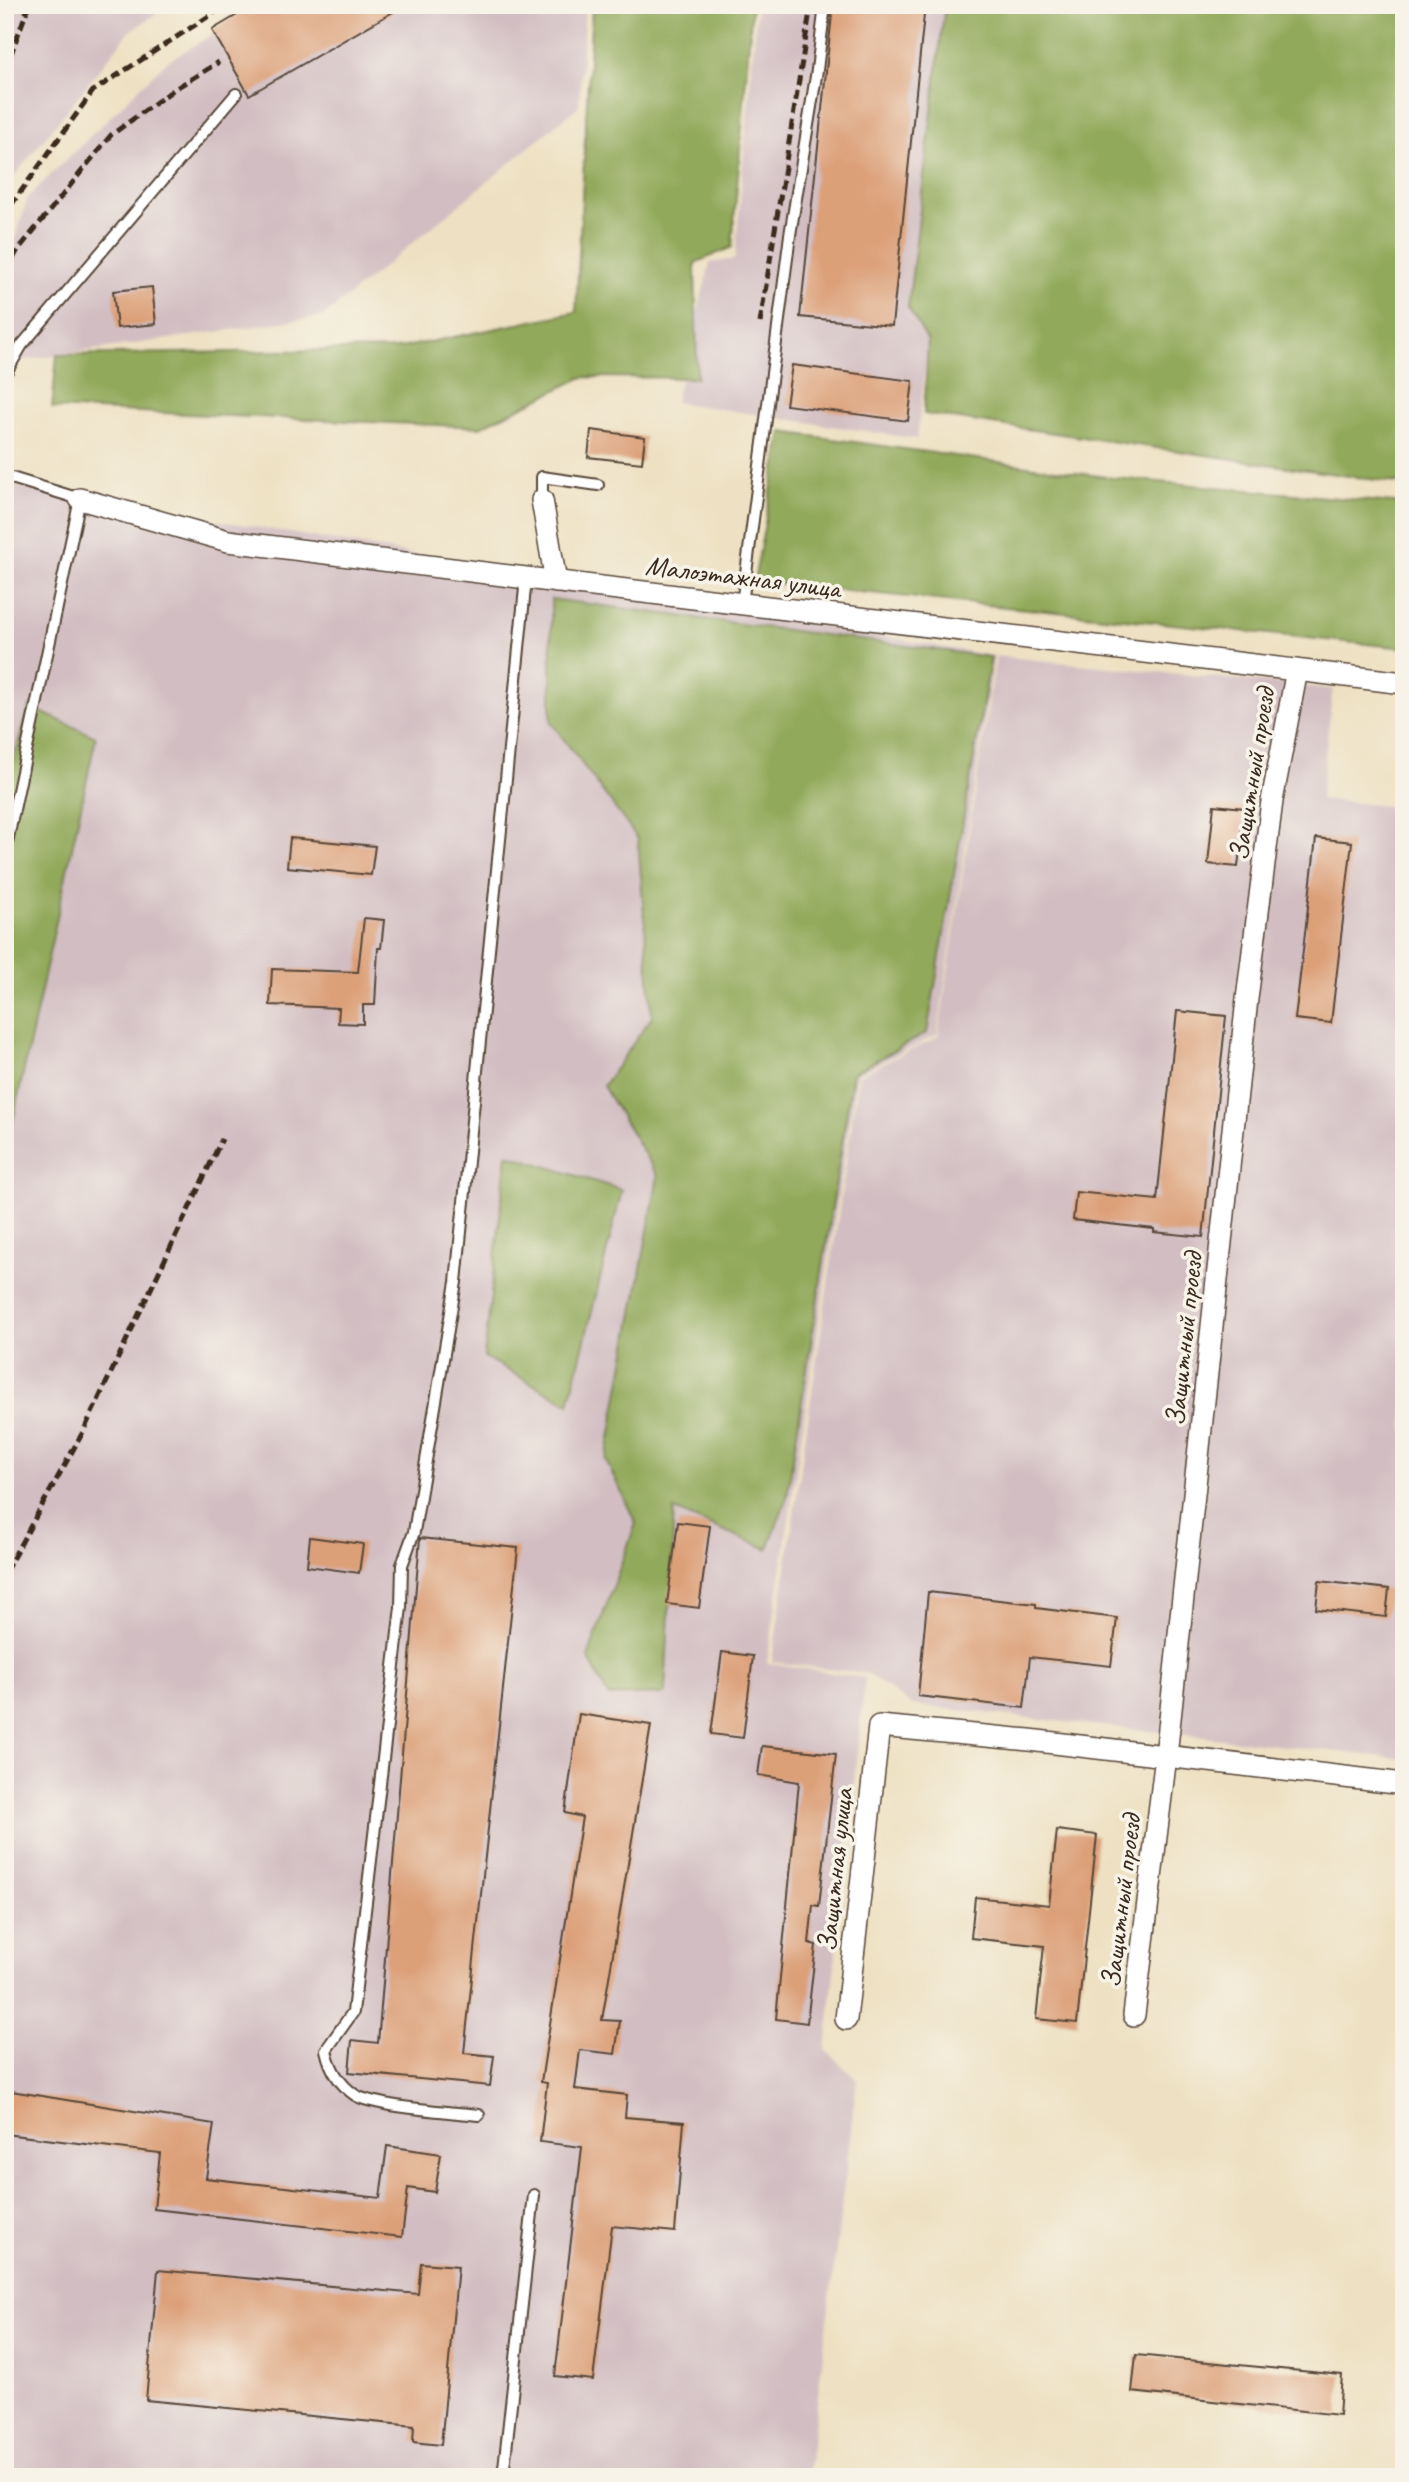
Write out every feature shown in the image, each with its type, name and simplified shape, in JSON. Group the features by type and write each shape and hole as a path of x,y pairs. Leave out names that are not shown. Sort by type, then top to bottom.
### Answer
{"street":[{"name":"Малоэтажная улица","path":"80,499 228,541 1404,683"},
{"path":"542,500 556,582"},
{"name":"Защитный проезд","path":"1134,2015 1166,1756 1248,985 1272,801 1297,670"},
{"name":"Защитная улица","path":"846,2020 879,1726 1166,1756"},
{"path":"1166,1756 1404,1784"}],"lane":[{"path":"742,604 790,235 825,5"},
{"path":"5,374 22,345 236,94"},
{"path":"5,476 80,499 5,852"},
{"path":"542,500 542,477 598,485"},
{"path":"479,2115 374,2102 355,2095 331,2070 326,2050 353,2012 401,1607 402,1565 414,1532 456,1282 526,579"},
{"path":"503,2477 534,2195"}],"shaded area":[{"path":"5,5 170,5 129,32 5,188"},
{"path":"263,5 585,5 579,106 324,316 5,363 5,272 28,197 166,62"},
{"path":"757,5 949,5 931,314 917,439 675,402 710,263 735,259"},
{"path":"5,483 994,656 937,1035 857,1074 767,1663 865,1678 826,2050 857,2080 808,2477 5,2477"},
{"path":"996,656 1333,689 1320,799 1404,808 1404,1759 911,1705 868,1674 772,1662 859,1075 938,1037"}],"green space":[{"path":"592,5 752,5 732,247 695,263 697,378 583,377 480,427 52,408 57,355 395,349 576,312"},
{"path":"945,5 1404,5 1404,484 924,414 928,341 908,307"},
{"path":"782,432 1114,478 1404,504 1404,648 754,581"},
{"path":"551,599 991,657 927,1033 853,1073 787,1497 768,1549 674,1510 665,1694 608,1696 588,1657 636,1523 606,1460 658,1176 603,1086 652,1017 638,839 551,722"},
{"path":"30,707 96,737 5,1157 5,787"},
{"path":"507,1154 622,1190 569,1404 484,1357"}],"building":[{"path":"254,5 405,5 249,95 212,30"},
{"path":"833,5 925,5 892,326 800,317"},
{"path":"152,287 156,324 117,328 113,291"},
{"path":"792,365 913,381 908,421 786,405"},
{"path":"591,430 645,437 642,463 588,457"},
{"path":"1214,805 1244,808 1238,867 1208,864"},
{"path":"290,838 375,846 371,875 287,867"},
{"path":"1316,838 1352,842 1331,1023 1295,1019"},
{"path":"364,918 384,920 381,948 378,948 375,1005 363,1005 363,1024 338,1023 339,1008 270,1005 272,969 358,972"},
{"path":"1177,1011 1226,1016 1203,1237 1073,1220 1076,1192 1157,1200"},
{"path":"678,1522 710,1526 699,1608 667,1604"},
{"path":"310,1537 363,1544 359,1573 307,1566"},
{"path":"420,1538 518,1548 464,2053 494,2056 490,2086 349,2072 352,2040 378,2043"},
{"path":"1319,1581 1389,1589 1386,1617 1316,1609"},
{"path":"928,1592 1036,1604 1036,1608 1117,1618 1111,1666 1030,1657 1024,1708 918,1696"},
{"path":"722,1652 753,1656 743,1738 711,1734"},
{"path":"579,1714 651,1725 602,2020 620,2021 615,2054 580,2050 575,2089 627,2095 625,2117 684,2122 675,2232 612,2226 593,2380 555,2376 582,2147 540,2142 547,2083 541,2082 582,1817 565,1813"},
{"path":"762,1746 836,1754 819,1906 813,1905 809,1943 816,1945 807,2023 776,2019 799,1782 758,1775"},
{"path":"1057,1830 1097,1835 1077,2023 1036,2019 1044,1946 971,1938 975,1897 1049,1905"},
{"path":"5,2090 214,2124 206,2178 380,2198 387,2146 441,2154 435,2192 408,2188 402,2237 154,2209 160,2153 5,2134"},
{"path":"421,2263 458,2266 441,2445 413,2442 414,2426 146,2400 158,2270 418,2294"},
{"path":"1136,2355 1342,2375 1339,2415 1132,2392"}],"tram line":[{"path":"1400,2477 1404,2441"}],"railway":[{"path":"5,70 29,5"},
{"path":"5,220 9,208 93,91 226,5"},
{"path":"760,323 811,5"},
{"path":"5,272 18,250 111,135 173,90 219,62"},
{"path":"5,1572 83,1432 222,1139"}]}
